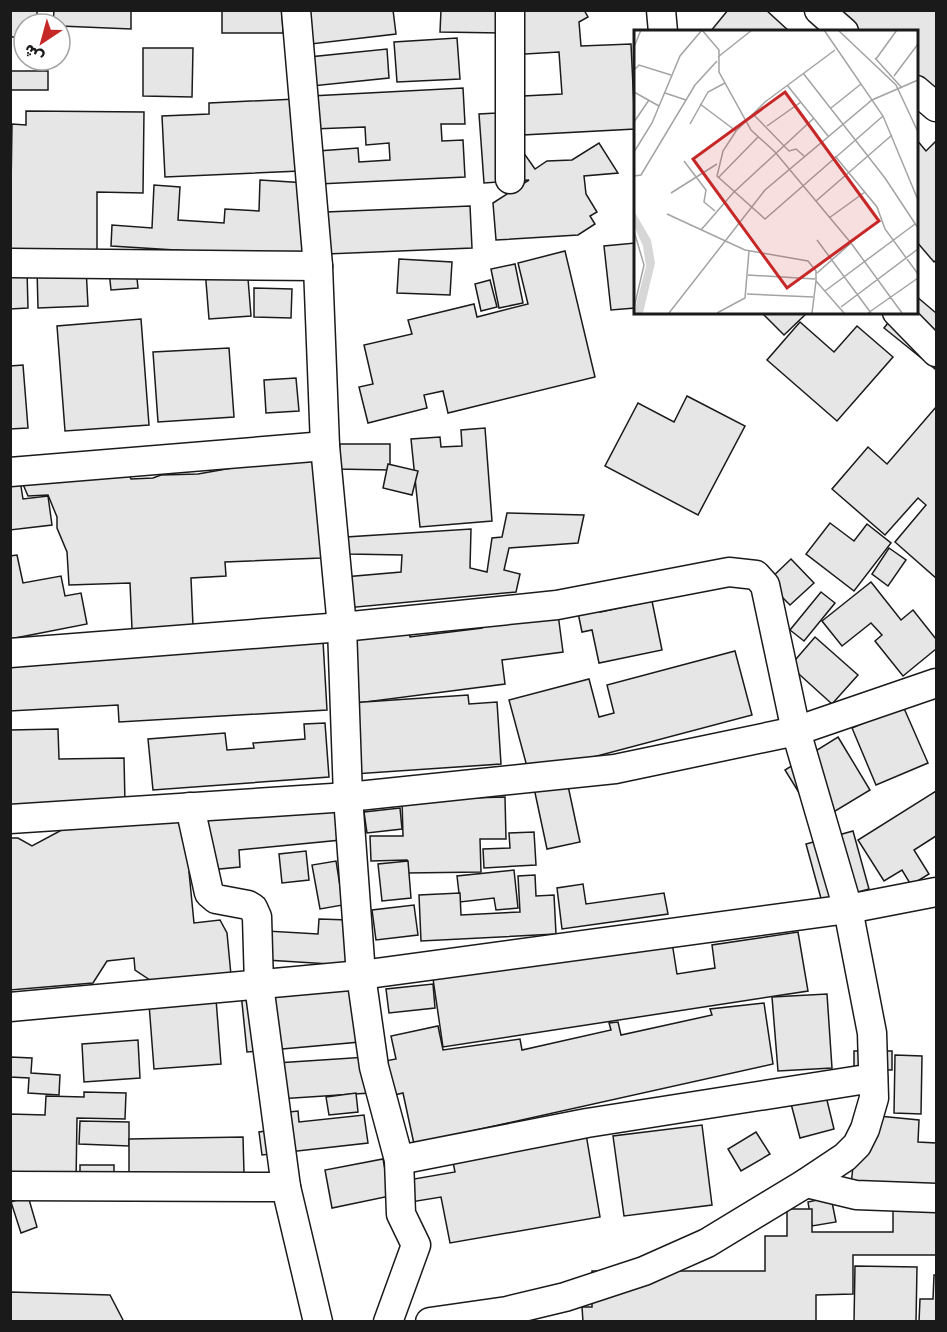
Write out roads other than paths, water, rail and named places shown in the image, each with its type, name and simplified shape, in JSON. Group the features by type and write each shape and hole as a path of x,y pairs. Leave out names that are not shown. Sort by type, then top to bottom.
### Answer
{"street":[{"path":"296,10 318,266 325,446 342,627 348,797 361,975 374,1066 399,1160 401,1214 416,1245 388,1322"},
{"path":"510,10 510,179"},
{"path":"661,10 663,30"},
{"path":"819,10 842,30"},
{"path":"917,92 936,107"},
{"path":"10,263 318,266"},
{"path":"899,314 936,352"},
{"path":"10,472 325,446"},
{"path":"10,653 342,627 557,605 729,572 756,575 765,585 795,731 848,909 872,1033 874,1098 865,1129 856,1145 845,1156 806,1183 707,1243 633,1275 565,1297 524,1315 430,1322"},
{"path":"10,819 348,797 615,769 795,731 936,683"},
{"path":"190,807 208,893 216,899 248,905 253,908 258,917 259,985 286,1187 318,1322"},
{"path":"10,1007 361,975 848,909 936,892"},
{"path":"399,1160 587,1123 873,1078"},
{"path":"806,1183 856,1196 936,1198"},
{"path":"10,1186 286,1187"}]}
